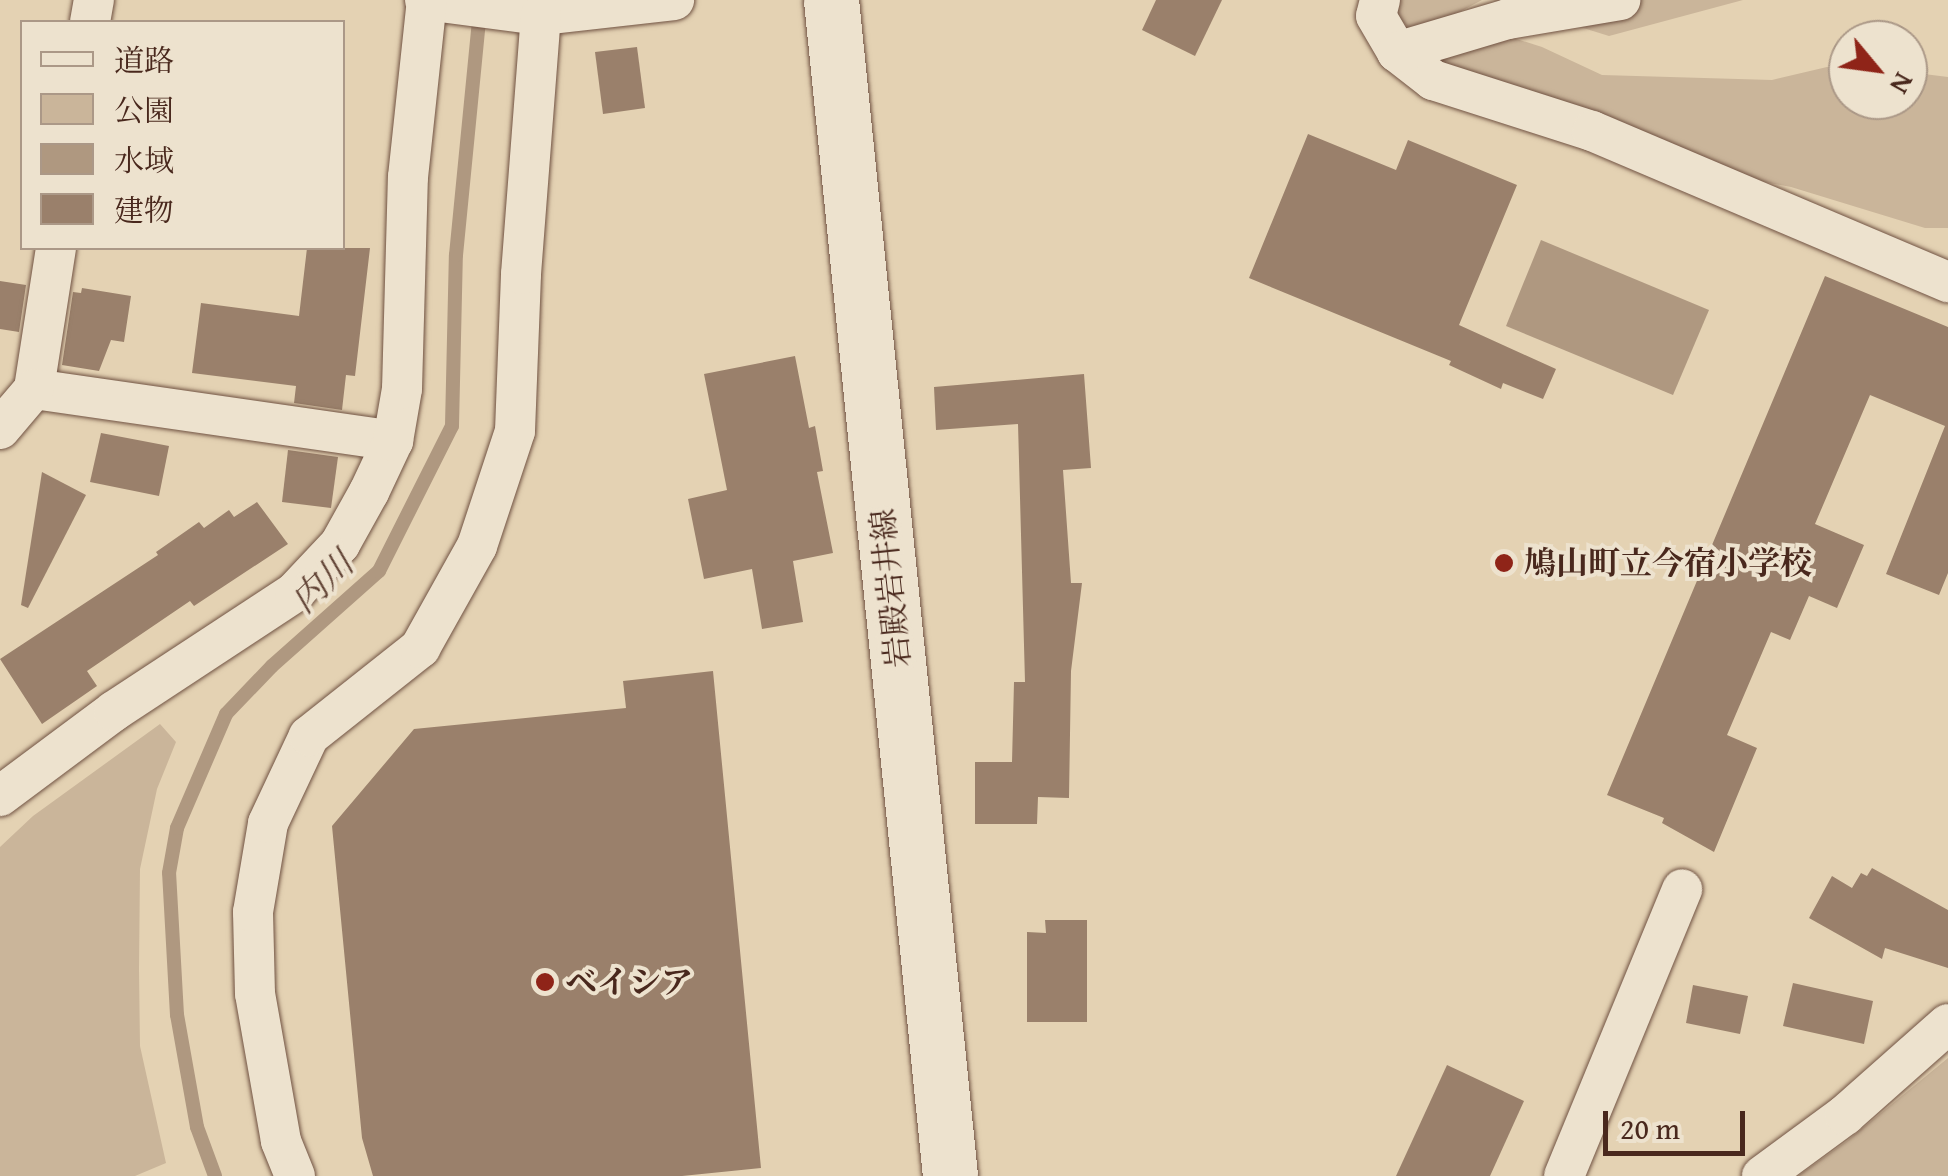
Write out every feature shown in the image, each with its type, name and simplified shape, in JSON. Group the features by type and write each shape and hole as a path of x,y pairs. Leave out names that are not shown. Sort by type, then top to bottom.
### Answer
{"main road":[{"name":"岩殿岩井線","path":"831,0 950,1176"}],"street":[{"path":"0,796 114,711 295,592 340,544 393,441 403,370 408,177 426,0 541,15 674,0"},
{"path":"1380,0 1376,16 1396,52 1433,80 1592,131 1948,282"},
{"path":"1396,52 1508,19 1620,0"},
{"path":"295,1176 281,1141 255,994 253,912 268,823 309,736 420,648 477,546 515,431 521,274 541,15"},
{"path":"0,429 34,389 56,250"},
{"path":"34,389 393,441"},
{"path":"1564,1176 1682,889"},
{"path":"1762,1176 1845,1115 1948,1024"}],"green space":[{"path":"1396,0 1482,0 1416,35 1398,17"},
{"path":"1493,0 1743,0 1609,36"},
{"path":"1507,36 1542,47 1602,75 1772,80 1828,67 1828,120 1928,120 1928,74 1948,77 1948,228 1925,228 1791,187 1734,176 1454,71 1438,56"},
{"path":"160,724 176,742 157,789 140,869 140,1046 166,1163 135,1176 0,1176 0,847 33,816"},
{"path":"1948,1058 1948,1176 1798,1176 1847,1141"}],"water":[{"path":"1541,240 1709,310 1673,395 1506,326"}],"building":[{"path":"1156,0 1222,0 1195,56 1142,30"},
{"path":"637,47 645,108 603,114 595,52"},
{"path":"1308,134 1396,170 1408,140 1517,185 1459,325 1556,369 1543,399 1503,383 1501,389 1449,365 1451,361 1249,278"},
{"path":"370,248 355,376 346,375 342,410 294,403 296,386 192,373 201,303 299,316 307,250"},
{"path":"1825,276 1948,327 1948,573 1939,595 1886,574 1945,426 1870,395 1815,524 1864,545 1837,608 1809,596 1790,640 1771,632 1727,735 1757,748 1714,852 1662,823 1664,818 1607,795"},
{"path":"0,281 26,285 19,332 0,329"},
{"path":"82,288 131,296 124,342 111,340 99,371 62,365 73,292 81,293"},
{"path":"795,356 809,428 815,426 823,471 817,472 833,553 793,561 803,622 762,629 752,569 704,579 688,499 727,490 704,374"},
{"path":"1084,374 1091,468 1063,470 1071,583 1082,583 1071,671 1069,798 1038,797 1037,824 975,824 975,762 1012,762 1014,682 1025,682 1018,424 936,430 934,387"},
{"path":"101,433 169,446 159,496 90,482"},
{"path":"288,450 338,457 331,508 282,502"},
{"path":"42,472 86,495 28,608 21,605"},
{"path":"257,502 288,544 194,606 190,601 87,671 97,686 42,724 0,659 158,555 156,552 199,522 204,528 229,510 234,517"},
{"name":"ベイシア","path":"713,671 761,1168 682,1176 373,1176 362,1138 332,826 414,729 626,708 623,681"},
{"path":"1872,868 1948,910 1948,968 1885,948 1882,959 1809,918 1832,876 1852,888 1861,873 1867,876"},
{"path":"1045,920 1087,920 1087,1022 1027,1022 1027,932 1046,933"},
{"path":"1793,983 1873,1001 1864,1044 1783,1026"},
{"path":"1693,985 1748,996 1740,1034 1686,1023"},
{"path":"1447,1065 1524,1101 1490,1176 1396,1176"}],"waterway":[{"name":"内川","path":"215,1176 197,1127 177,1015 169,873 177,828 226,714 272,666 379,571 452,426 456,255 480,11"}],"place":[{"name":"鳩山町立今宿小学校","path":"1504,563"},
{"name":"ベイシア","path":"545,982"}]}
